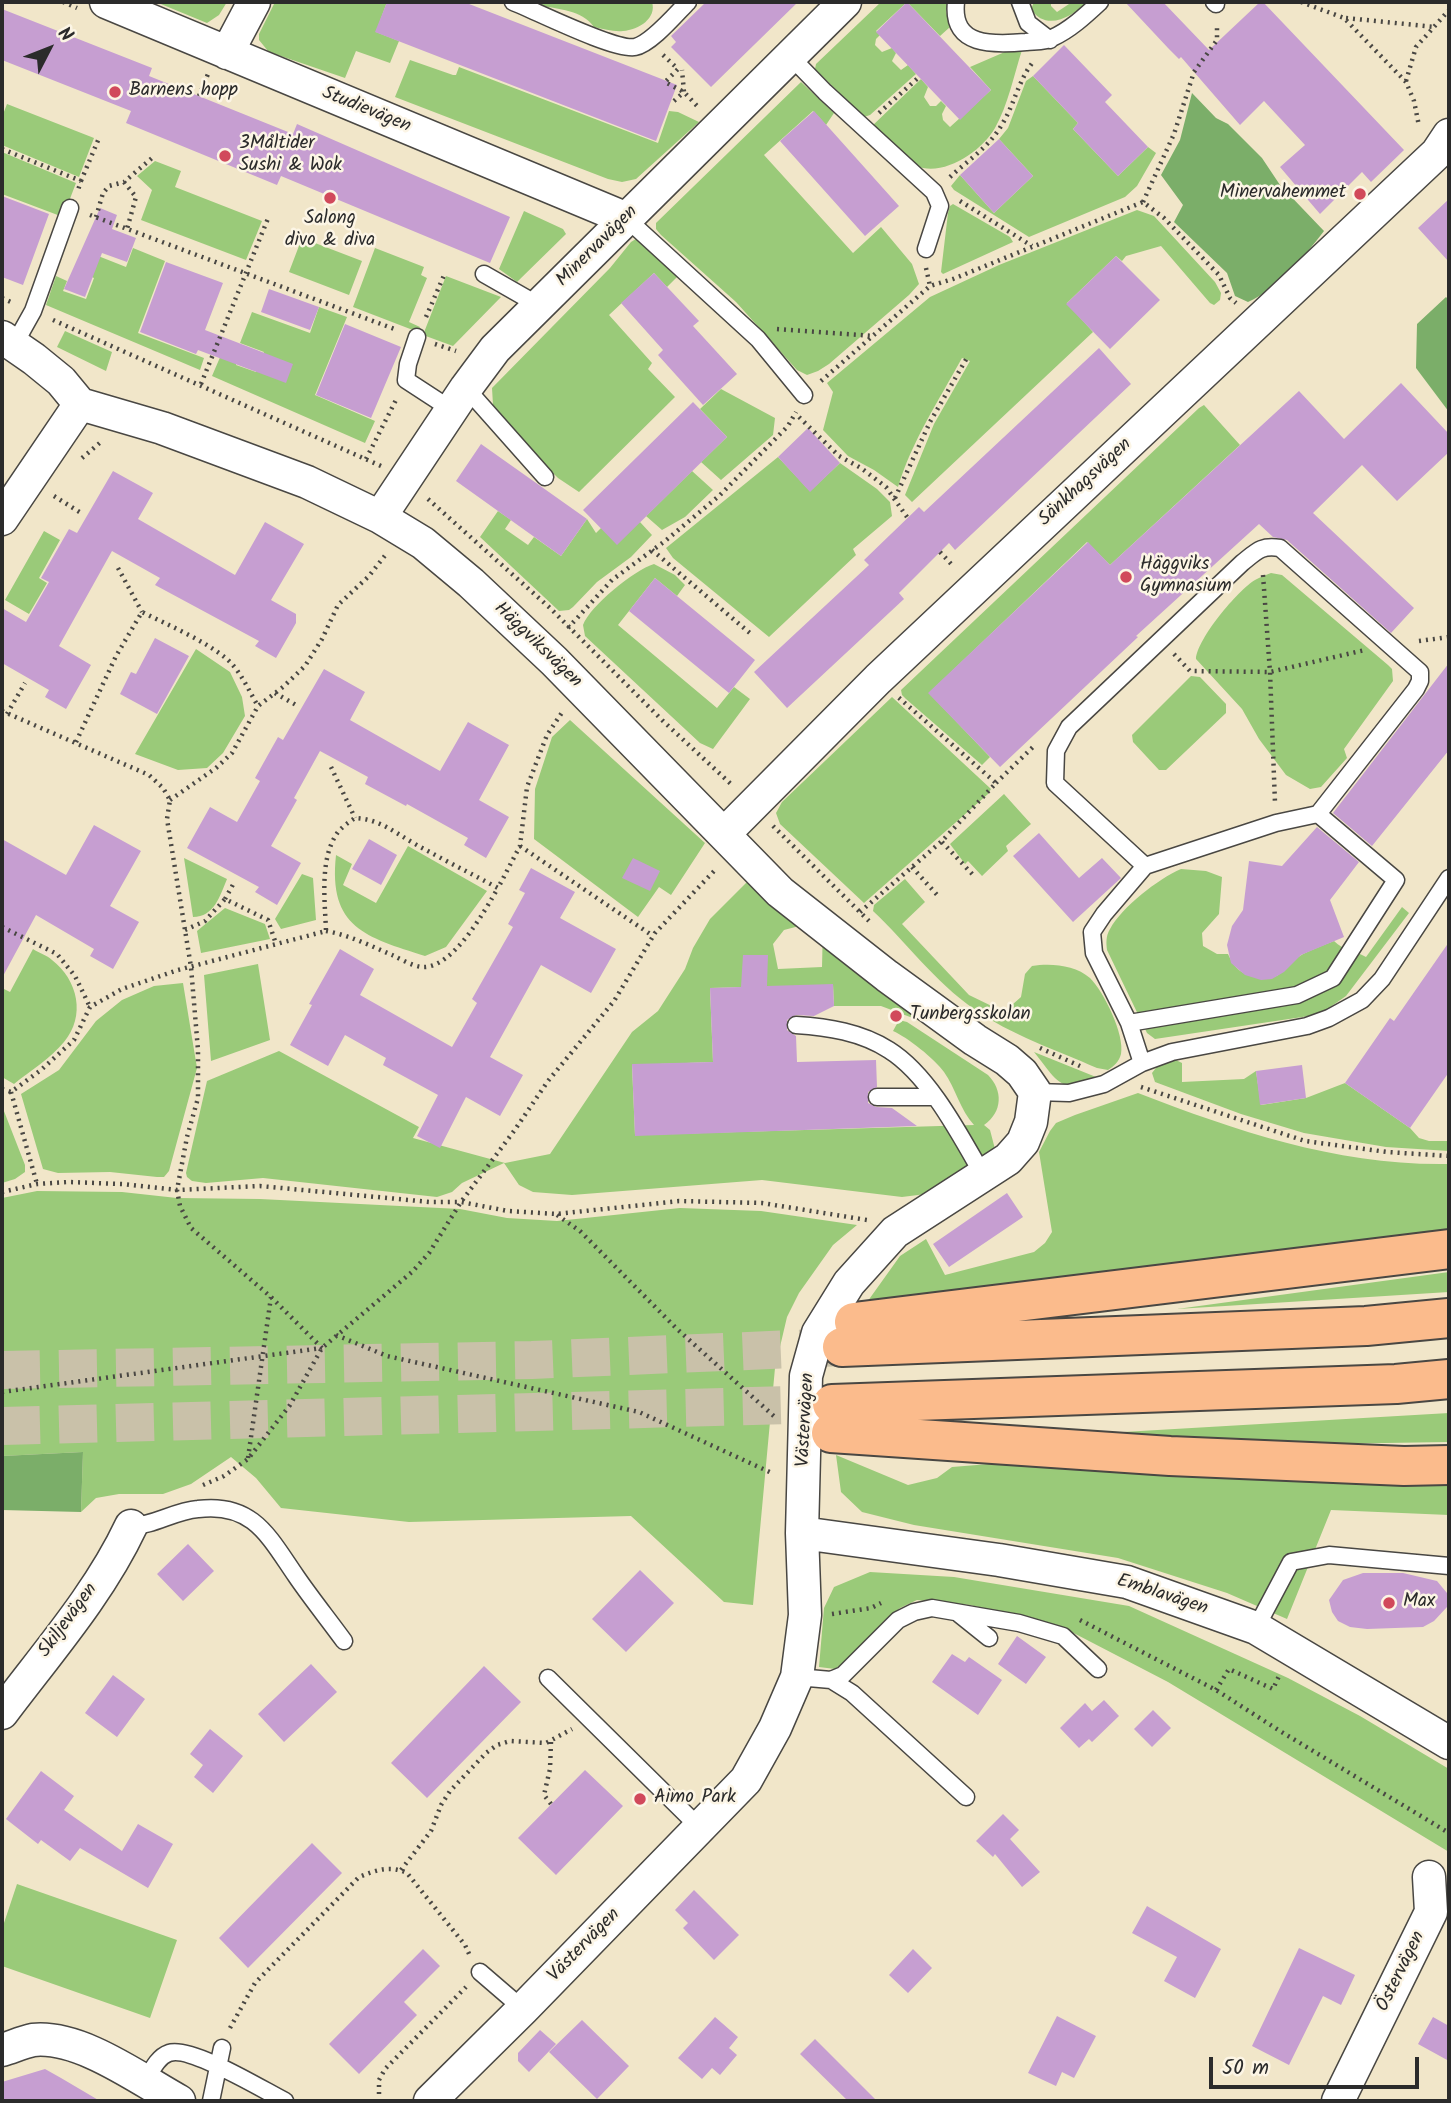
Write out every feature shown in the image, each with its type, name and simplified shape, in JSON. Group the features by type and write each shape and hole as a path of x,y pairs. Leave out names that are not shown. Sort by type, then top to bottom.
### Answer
{"highway":[{"path":"1449,1250 848,1334 1353,1326 1449,1318"},
{"path":"1449,1379 832,1419 1170,1456 1404,1466 1449,1465"}],"street":[{"name":"Studievägen","path":"106,2 219,60 627,219"},
{"path":"219,60 254,2"},
{"name":"Minervavägen","path":"380,517 495,349 845,2"},
{"name":"Sänkhagsvägen","path":"724,834 878,679 1443,144"},
{"path":"2,519 80,404 61,381 8,341"},
{"name":"Häggviksvägen","path":"80,404 162,428 307,482 380,517 423,543 471,583 564,670 780,892 887,976 1007,1060 1022,1073 1035,1092"},
{"name":"Västervägen","path":"430,2101 746,1780 775,1728 797,1677 805,1615 802,1533 806,1376 818,1333 849,1283 895,1232 1008,1158 1023,1142 1031,1122 1035,1092"},
{"name":"Skiljevägen","path":"2,1713 88,1598 118,1553 131,1526"},
{"name":"Emblavägen","path":"802,1533 999,1560 1127,1582 1256,1628 1449,1743"},
{"name":"Östervägen","path":"1338,2101 1431,1912 1429,1877"},
{"path":"2,2050 32,2040 58,2040 84,2048 179,2101"}],"lane":[{"path":"513,2 607,42 633,48 645,43 688,2"},
{"path":"956,2 955,17 960,29 973,39 993,45 1050,40 1100,2"},
{"path":"1020,2 1028,23 1050,40"},
{"path":"790,56 934,192 940,206 926,249"},
{"path":"8,341 33,311 71,208"},
{"path":"627,219 758,339 804,395"},
{"path":"484,274 526,298"},
{"path":"417,337 406,380 459,399 545,477"},
{"path":"1142,1063 1129,1023 1094,953 1093,932 1104,914 1145,866 1276,824 1318,814 1420,681 1420,672 1280,548 1261,548 1242,563 1069,727 1056,751 1055,783 1145,866"},
{"path":"1129,1023 1297,995 1333,978 1396,880 1318,814"},
{"path":"1035,1092 1069,1093 1104,1084 1142,1063 1171,1052 1307,1026 1329,1018 1362,1000 1382,979 1449,878"},
{"path":"796,1025 821,1026 854,1033 890,1050 921,1079 935,1097 983,1175"},
{"path":"877,1097 935,1097"},
{"path":"131,1526 144,1526 158,1518 198,1508 225,1509 256,1521 277,1545 296,1576 344,1641"},
{"path":"1256,1628 1291,1562 1329,1555 1449,1566"},
{"path":"831,1680 843,1675 898,1620 914,1612 932,1608 1019,1623 1063,1636 1098,1669"},
{"path":"957,1612 989,1638"},
{"path":"797,1677 831,1680 852,1693 966,1797"},
{"path":"548,1678 700,1828"},
{"path":"480,1972 523,2009"},
{"path":"211,2101 222,2048"},
{"path":"145,2082 156,2062 166,2053 175,2051 219,2065 285,2101"}],"path":[{"path":"1301,2 1344,18 1435,27"},
{"path":"568,628 612,580 719,496 788,426 804,395 930,286 1143,202 1174,134 1194,72 1217,40 1215,3"},
{"path":"1406,82 1416,47 1449,10"},
{"path":"1344,18 1406,82 1414,101 1420,129 1443,144"},
{"path":"934,192 1002,127 1025,73 1050,40"},
{"path":"199,96 219,60"},
{"path":"674,64 678,69 665,82 689,97"},
{"path":"681,70 684,92"},
{"path":"862,126 919,77"},
{"path":"674,101 684,92"},
{"path":"99,138 71,208 467,355"},
{"path":"2,149 81,181"},
{"path":"96,217 103,193 108,186 124,182 152,158"},
{"path":"124,182 136,197 127,229"},
{"path":"934,192 953,196 1033,246"},
{"path":"1143,202 1164,218 1219,275 1230,298 1259,320"},
{"path":"201,384 269,216"},
{"path":"417,337 445,273"},
{"path":"744,327 874,336"},
{"path":"895,498 930,422 968,356"},
{"path":"366,459 406,380"},
{"path":"795,412 839,456 886,487 907,517"},
{"path":"47,492 81,513"},
{"path":"170,800 232,754 258,706 305,666 322,639 338,605 369,576 392,546"},
{"path":"1261,548 1270,672 1276,824"},
{"path":"652,550 751,634"},
{"path":"118,568 142,612 229,662 242,677 258,706"},
{"path":"76,741 116,656 142,612"},
{"path":"1200,672 1270,672 1388,646 1449,637"},
{"path":"878,679 996,783"},
{"path":"25,683 5,713 29,725 76,741 149,775 163,788 170,800 167,819 191,967 198,1050 198,1098 177,1190 180,1206 191,1228 271,1297 322,1348"},
{"path":"275,693 296,705"},
{"path":"11,1092 41,1070 74,1040 90,1007 122,989 178,970 326,930 424,967 435,965 448,957 478,921 520,846 527,787 547,734 570,700"},
{"path":"860,912 942,841 1045,735"},
{"path":"331,767 355,817"},
{"path":"326,930 329,852 338,832 355,817 369,818 386,825 498,888"},
{"path":"942,841 975,877"},
{"path":"520,846 653,936"},
{"path":"912,867 938,896"},
{"path":"201,1486 223,1476 248,1459 290,1405 322,1348 412,1272 429,1253 461,1202 548,1081 614,1001 653,936 717,868"},
{"path":"185,930 205,921 225,899 235,881"},
{"path":"225,899 268,920 276,944"},
{"path":"2,928 57,954 75,976 90,1007"},
{"path":"1038,1047 1112,1080 1153,1090 1305,1141 1387,1152 1449,1156"},
{"path":"2,1089 11,1092"},
{"path":"11,1092 37,1184"},
{"path":"2,1192 37,1184 68,1182 177,1190 260,1186 430,1202 461,1202 508,1211 556,1214 679,1201 762,1203 874,1222"},
{"path":"556,1214 580,1231 677,1329 785,1427"},
{"path":"248,1459 271,1297"},
{"path":"336,1335 387,1356 639,1412 785,1479"},
{"path":"2,1391 322,1348"},
{"path":"805,1615 844,1614 871,1608 888,1599"},
{"path":"1070,1616 1093,1625 1216,1690 1449,1833"},
{"path":"1216,1690 1229,1669 1273,1689 1280,1674"},
{"path":"401,1870 431,1831 441,1805 450,1791 486,1753 497,1745 510,1741 551,1742 586,1718"},
{"path":"551,1742 550,1769 544,1795 551,1804"},
{"path":"222,2048 255,1983 359,1877 379,1869 401,1870 422,1888 465,1945 480,1972 385,2069 379,2080 379,2101"}],"green space":[{"path":"156,2 227,2 219,15 207,23"},
{"path":"275,2 387,2 376,32 399,41 390,63 356,51 345,78 268,51 259,40 259,34"},
{"path":"536,2 652,2 653,8 649,18 641,26 616,31 594,27 576,13"},
{"path":"881,2 907,2 876,31 880,35 875,45 882,52 892,48 896,53 892,61 901,70 908,65 916,74 870,115 864,117 815,69 816,64"},
{"path":"907,2 949,2 946,11 950,27 940,36"},
{"path":"1034,2 1051,2 1057,12 1072,2 1087,2 1067,17 1051,21 1037,16 1031,9"},
{"path":"1014,48 1022,50 1000,119 981,146 961,160 938,168 916,166 871,127 921,79 928,87 924,97 930,106 936,106 941,101 946,106 942,114 943,120 950,127 991,90 970,67"},
{"path":"410,60 453,75 456,75 459,67 658,143 669,111 678,112 699,122 636,179 622,182 608,179 395,97"},
{"path":"1033,76 1078,123 1073,129 1118,176 1148,147 1156,153 1137,186 1125,197 1029,237 951,186 960,175 994,213 1033,176 999,139 1008,128 1026,81"},
{"path":"801,82 834,113 826,125 813,111 764,155 853,253 881,227 912,264 919,284 829,364 807,375 797,370 736,302 656,229 656,223"},
{"path":"1192,93 1262,158 1280,185 1324,231 1279,281 1248,302 1235,296 1227,273 1174,222 1183,205 1161,175 1180,140"},
{"path":"7,104 94,138 79,177 2,145 2,117"},
{"path":"2,152 76,183 63,217 2,194"},
{"path":"155,161 181,171 175,187 262,221 246,260 141,220 152,190 137,176"},
{"path":"953,204 1010,237 1013,242 943,274 941,272 948,213"},
{"path":"1137,210 1154,216 1215,282 1221,293 1220,300 1214,305 1210,303 1161,246 1126,256 1122,261 1116,256 1067,303 1093,332 912,502 905,495 934,424 970,361 962,358 935,405 918,437 898,487 848,456 823,430 833,392 827,383 930,297 999,265"},
{"path":"524,211 563,229 566,234 517,282 499,269"},
{"path":"639,237 680,274 667,287 654,273 609,315 652,363 648,369 675,397 579,492 558,478 539,459 493,405 492,388 610,268 631,242"},
{"path":"302,238 362,261 349,295 289,272"},
{"path":"133,248 165,261 138,333 204,358 200,370 46,305 56,276 67,281 63,291 86,299 94,278 75,270 83,250 126,267"},
{"path":"375,248 424,267 421,275 427,278 409,322 420,327 418,332 353,307"},
{"path":"446,276 501,297 453,346 423,335"},
{"path":"1446,297 1449,300 1449,412 1416,368 1417,324"},
{"path":"319,307 347,317 315,395 375,421 365,443 212,376 221,355 236,361 236,365 256,372 264,352 240,343 252,312 310,333"},
{"path":"65,331 112,352 106,371 57,347"},
{"path":"721,389 775,418 773,435 721,480 701,462 727,437 700,409"},
{"path":"1204,405 1240,445 1110,565 1087,542 929,693 990,757 982,765 906,699 901,690"},
{"path":"778,457 810,491 840,463 877,489 890,502 892,516 853,549 856,555 769,637 673,558 666,548"},
{"path":"692,471 713,490 685,517 662,530 646,516"},
{"path":"498,511 511,520 505,529 528,545 534,537 561,556 587,519 596,533 601,528 640,522 652,535 631,557 597,582 573,607 559,611 480,537"},
{"path":"44,531 60,540 39,578 47,583 29,614 5,600"},
{"path":"654,564 675,575 685,585 677,596 655,578 618,625 717,708 734,687 750,699 713,749 700,743 585,636 583,625 594,608 625,581"},
{"path":"1271,573 1282,575 1392,669 1393,681 1344,749 1347,758 1321,787 1310,789 1286,775 1259,739 1242,709 1196,659 1203,640 1229,604 1248,585"},
{"path":"196,649 230,672 242,697 245,716 223,753 207,768 178,770 135,754"},
{"path":"1191,676 1200,677 1226,704 1226,713 1166,770 1159,770 1133,742 1132,735"},
{"path":"892,697 991,789 864,903 780,824 776,813 782,802"},
{"path":"570,720 705,843 671,895 659,887 638,917 534,839 535,789 552,737"},
{"path":"1004,794 1031,824 1006,846 1008,851 982,876 968,861 965,864 950,844"},
{"path":"408,846 487,891 446,947 425,956 385,942 355,926 338,899 335,880 336,855 352,864 343,885 376,903"},
{"path":"184,858 227,879 215,904 200,916 193,917"},
{"path":"764,865 803,925 784,930 773,944 778,969 822,967 823,924 926,1023 881,1006 834,1006 833,985 710,988 713,1062 632,1065 635,1135 974,1125 940,1067 906,1038 893,1031 899,1020 907,1022 988,1075 998,1094 995,1114 984,1125 990,1130 995,1149 934,1193 902,1197 762,1180 572,1195 533,1192 519,1185 504,1163 462,1183 452,1192 437,1197 263,1178 206,1183 192,1181 187,1177 207,1081 279,1051 419,1127 413,1138 505,1163 550,1154 632,1032 658,1011 685,969 693,948 710,919"},
{"path":"1181,869 1206,871 1222,877 1219,914 1202,933 1203,946 1217,954 1228,954 1239,970 1261,978 1275,977 1303,954 1334,941 1366,957 1402,907 1409,913 1346,996 1326,1010 1309,1016 1155,1039 1147,1033 1107,950 1107,939 1116,921 1132,903"},
{"path":"302,874 313,878 316,920 281,929 275,919"},
{"path":"905,879 925,902 902,924 969,995 1004,1012 1021,997 1025,974 1032,966 1063,966 1090,978 1107,1003 1117,1025 1121,1054 1116,1064 1108,1070 1097,1068 1034,1042 988,1018 947,987 873,911 874,905"},
{"path":"225,908 265,924 270,939 201,953 197,931"},
{"path":"33,949 61,968 73,988 77,1010 71,1032 59,1048 14,1084 2,1077 2,988 10,992"},
{"path":"258,964 270,1040 211,1061 204,975"},
{"path":"183,983 197,1068 169,1171 164,1177 157,1177 110,1172 58,1173 43,1169 21,1094 59,1070 96,1021 122,1000 154,986"},
{"path":"1034,1052 1096,1077 1075,1086 1067,1085 1053,1076"},
{"path":"1174,1059 1182,1063 1182,1082 1244,1079 1256,1071 1261,1105 1306,1098 1345,1083 1410,1128 1419,1138 1449,1141 1449,1151 1386,1147 1304,1133 1241,1114 1155,1082 1152,1073 1159,1064"},
{"path":"1138,1093 1252,1133 1329,1153 1408,1163 1449,1164 1449,1245 865,1305 900,1256 926,1239 945,1275 1034,1252 1045,1243 1052,1232 1039,1152 1050,1131 1056,1123"},
{"path":"2,1106 25,1165 25,1172 2,1183"},
{"path":"37,1191 122,1192 177,1198 260,1199 460,1209 507,1218 557,1221 680,1208 761,1211 857,1225 833,1245 799,1293 787,1317 775,1368 753,1605 724,1602 631,1516 409,1522 281,1508 256,1478 231,1457 191,1484 163,1494 119,1494 96,1498 81,1512 83,1452 2,1456 2,1198"},
{"path":"1449,1272 1449,1292 1177,1309"},
{"path":"1449,1413 1449,1442 1321,1444 1089,1434"},
{"path":"83,1452 81,1512 2,1510 2,1456"},
{"path":"836,1455 908,1485 937,1478 952,1467 1039,1460 1449,1479 1449,1515 1331,1510 1287,1619 1227,1593 1118,1558 914,1525 862,1512 841,1492"},
{"path":"870,1572 954,1577 1129,1606 1288,1678 1360,1716 1449,1769 1449,1852 1168,1682 1062,1627 970,1605 917,1600 900,1608 884,1621 852,1656 835,1669 819,1667 824,1608 834,1587"},
{"path":"17,1884 177,1940 150,2018 2,1966 2,1929"}],"building":[{"path":"387,2 464,2 677,85 656,141 375,32"},
{"path":"706,2 798,2 711,87 671,47 676,42 671,36"},
{"path":"907,2 991,90 960,120 876,32"},
{"path":"1125,2 1163,2 1209,50 1263,2 1404,150 1371,182 1362,172 1320,214 1280,167 1305,145 1264,101 1240,125 1181,57 1179,59"},
{"path":"2,9 152,68 149,76 293,134 297,124 510,217 490,263 281,176 277,185 126,123 131,111 2,60"},
{"path":"1064,45 1112,95 1105,102 1148,147 1118,176 1073,129 1078,123 1033,76"},
{"path":"814,111 899,206 865,236 780,141"},
{"path":"999,139 1033,176 994,213 960,175"},
{"path":"2,196 49,214 23,285 2,277"},
{"path":"1449,199 1449,262 1418,228"},
{"path":"100,208 117,215 112,229 136,238 127,262 102,253 85,297 64,289"},
{"path":"1116,256 1160,300 1110,349 1066,304"},
{"path":"166,262 223,283 205,330 293,364 286,383 198,350 196,354 140,332"},
{"path":"654,273 699,321 693,326 737,374 703,405 658,355 663,350 621,303"},
{"path":"269,289 319,307 310,330 261,312"},
{"path":"345,324 401,347 371,418 316,395"},
{"path":"1099,348 1131,384 955,550 949,543 899,593 904,599 787,708 754,672 869,565 864,560 919,507 924,512"},
{"name":"Häggviks Gymnasium","path":"1401,383 1449,434 1449,452 1397,501 1362,465 1313,513 1414,608 1391,633 1287,540 1273,537 1259,524 1136,636 1138,637 1000,767 928,693 1088,542 1110,565 1299,391 1344,439"},
{"path":"693,402 727,437 617,545 583,510"},
{"path":"808,428 840,463 810,492 778,457"},
{"path":"481,444 587,519 561,556 456,481"},
{"path":"113,471 153,493 138,519 235,575 265,522 304,544 271,600 296,614 296,623 276,658 255,646 259,641 155,585 160,578 112,551 59,646 91,665 66,709 45,697 49,690 2,663 2,608 26,622 49,582 41,578 69,529 77,533"},
{"path":"655,578 755,660 729,693 629,611"},
{"path":"155,638 189,656 157,714 120,694 131,672 136,674"},
{"path":"1449,663 1449,750 1372,846 1333,813"},
{"path":"324,669 365,692 350,720 440,771 468,722 509,745 479,800 509,817 486,858 464,845 468,838 365,784 368,777 320,751 271,846 301,863 277,905 255,892 259,887 187,848 210,807 237,822 260,781 255,778 278,737 283,740"},
{"path":"94,825 141,851 110,906 139,922 113,969 90,956 94,949 36,915 2,978 2,839 66,875"},
{"path":"1317,827 1359,862 1330,900 1344,937 1301,955 1284,972 1272,979 1261,980 1245,975 1231,963 1227,945 1232,926 1243,910 1249,861 1282,866"},
{"path":"1039,833 1079,878 1102,858 1121,878 1073,922 1013,856"},
{"path":"369,839 397,855 381,885 352,869"},
{"path":"633,858 660,871 650,891 622,878"},
{"path":"531,868 575,892 560,918 616,949 591,993 541,965 490,1057 523,1075 500,1116 466,1097 440,1148 417,1136 438,1095 383,1065 386,1058 345,1035 328,1066 290,1045 340,949 374,969 360,995 452,1047 477,1003 472,999 513,927 508,924 525,893 519,890"},
{"path":"1449,942 1449,1072 1410,1128 1345,1083 1390,1018 1394,1021"},
{"path":"743,955 768,955 767,986 833,984 834,1006 814,1016 796,1015 787,1020 787,1030 796,1036 797,1062 876,1060 877,1087 868,1092 868,1103 876,1107 892,1108 917,1126 635,1136 632,1064 713,1062 710,988 741,987"},
{"path":"1302,1065 1306,1098 1260,1105 1256,1071"},
{"path":"1007,1193 1023,1217 949,1267 933,1244"},
{"path":"188,1544 214,1571 183,1601 157,1574"},
{"path":"640,1570 674,1603 626,1652 592,1619"},
{"name":"Max","path":"1363,1573 1403,1573 1437,1581 1447,1593 1447,1607 1434,1621 1423,1627 1350,1627 1338,1621 1329,1600 1343,1580"},
{"path":"1017,1636 1046,1657 1026,1684 998,1664"},
{"path":"952,1654 965,1662 969,1657 1002,1680 978,1715 932,1682"},
{"path":"311,1664 337,1692 284,1742 258,1714"},
{"path":"484,1666 521,1702 427,1798 391,1763"},
{"path":"113,1675 145,1699 117,1737 85,1713"},
{"path":"1104,1700 1119,1716 1092,1742 1089,1739 1079,1748 1060,1728 1085,1703 1092,1711"},
{"path":"1153,1710 1171,1728 1152,1747 1134,1729"},
{"path":"210,1729 243,1756 213,1793 194,1777 203,1765 190,1754"},
{"path":"585,1770 623,1806 556,1875 518,1838"},
{"path":"41,1771 74,1796 64,1810 122,1851 138,1824 173,1844 148,1888 80,1848 70,1861 41,1840 38,1844 6,1819"},
{"path":"1003,1814 1019,1830 1010,1839 1040,1872 1022,1887 995,1854 993,1857 976,1841"},
{"path":"312,1843 342,1873 248,1968 219,1938"},
{"path":"694,1890 739,1935 714,1960 683,1928 688,1923 675,1910"},
{"path":"1147,1906 1221,1949 1195,1998 1164,1981 1177,1957 1132,1933"},
{"path":"1299,1948 1355,1975 1341,2005 1323,1996 1289,2065 1252,2046"},
{"path":"423,1949 440,1966 404,2002 417,2015 359,2074 329,2044"},
{"path":"913,1949 932,1968 908,1993 889,1975"},
{"path":"1057,2016 1096,2036 1074,2078 1062,2072 1056,2086 1028,2073"},
{"path":"715,2017 738,2037 729,2048 737,2055 720,2075 712,2068 702,2079 678,2058"},
{"path":"1433,2017 1449,2026 1449,2061 1418,2044"},
{"path":"582,2020 629,2066 597,2099 549,2052"},
{"path":"540,2030 556,2044 529,2072 518,2061 518,2053"},
{"path":"815,2039 877,2101 848,2101 800,2054"},
{"path":"45,2069 100,2101 2,2101 2,2082"}],"tunnel":[{"path":"2,1370 532,1360 842,1347"},
{"path":"2,1426 832,1404"}],"place":[{"name":"Barnens hopp","path":"115,92"},
{"name":"3Måltider Sushi & Wok","path":"225,156"},
{"name":"Minervahemmet","path":"1360,194"},
{"name":"Salong divo & diva","path":"330,198"},
{"name":"Häggviks Gymnasium","path":"1126,577"},
{"name":"Tunbergsskolan","path":"896,1016"},
{"name":"Max","path":"1389,1603"},
{"name":"Aimo Park","path":"640,1799"}]}
